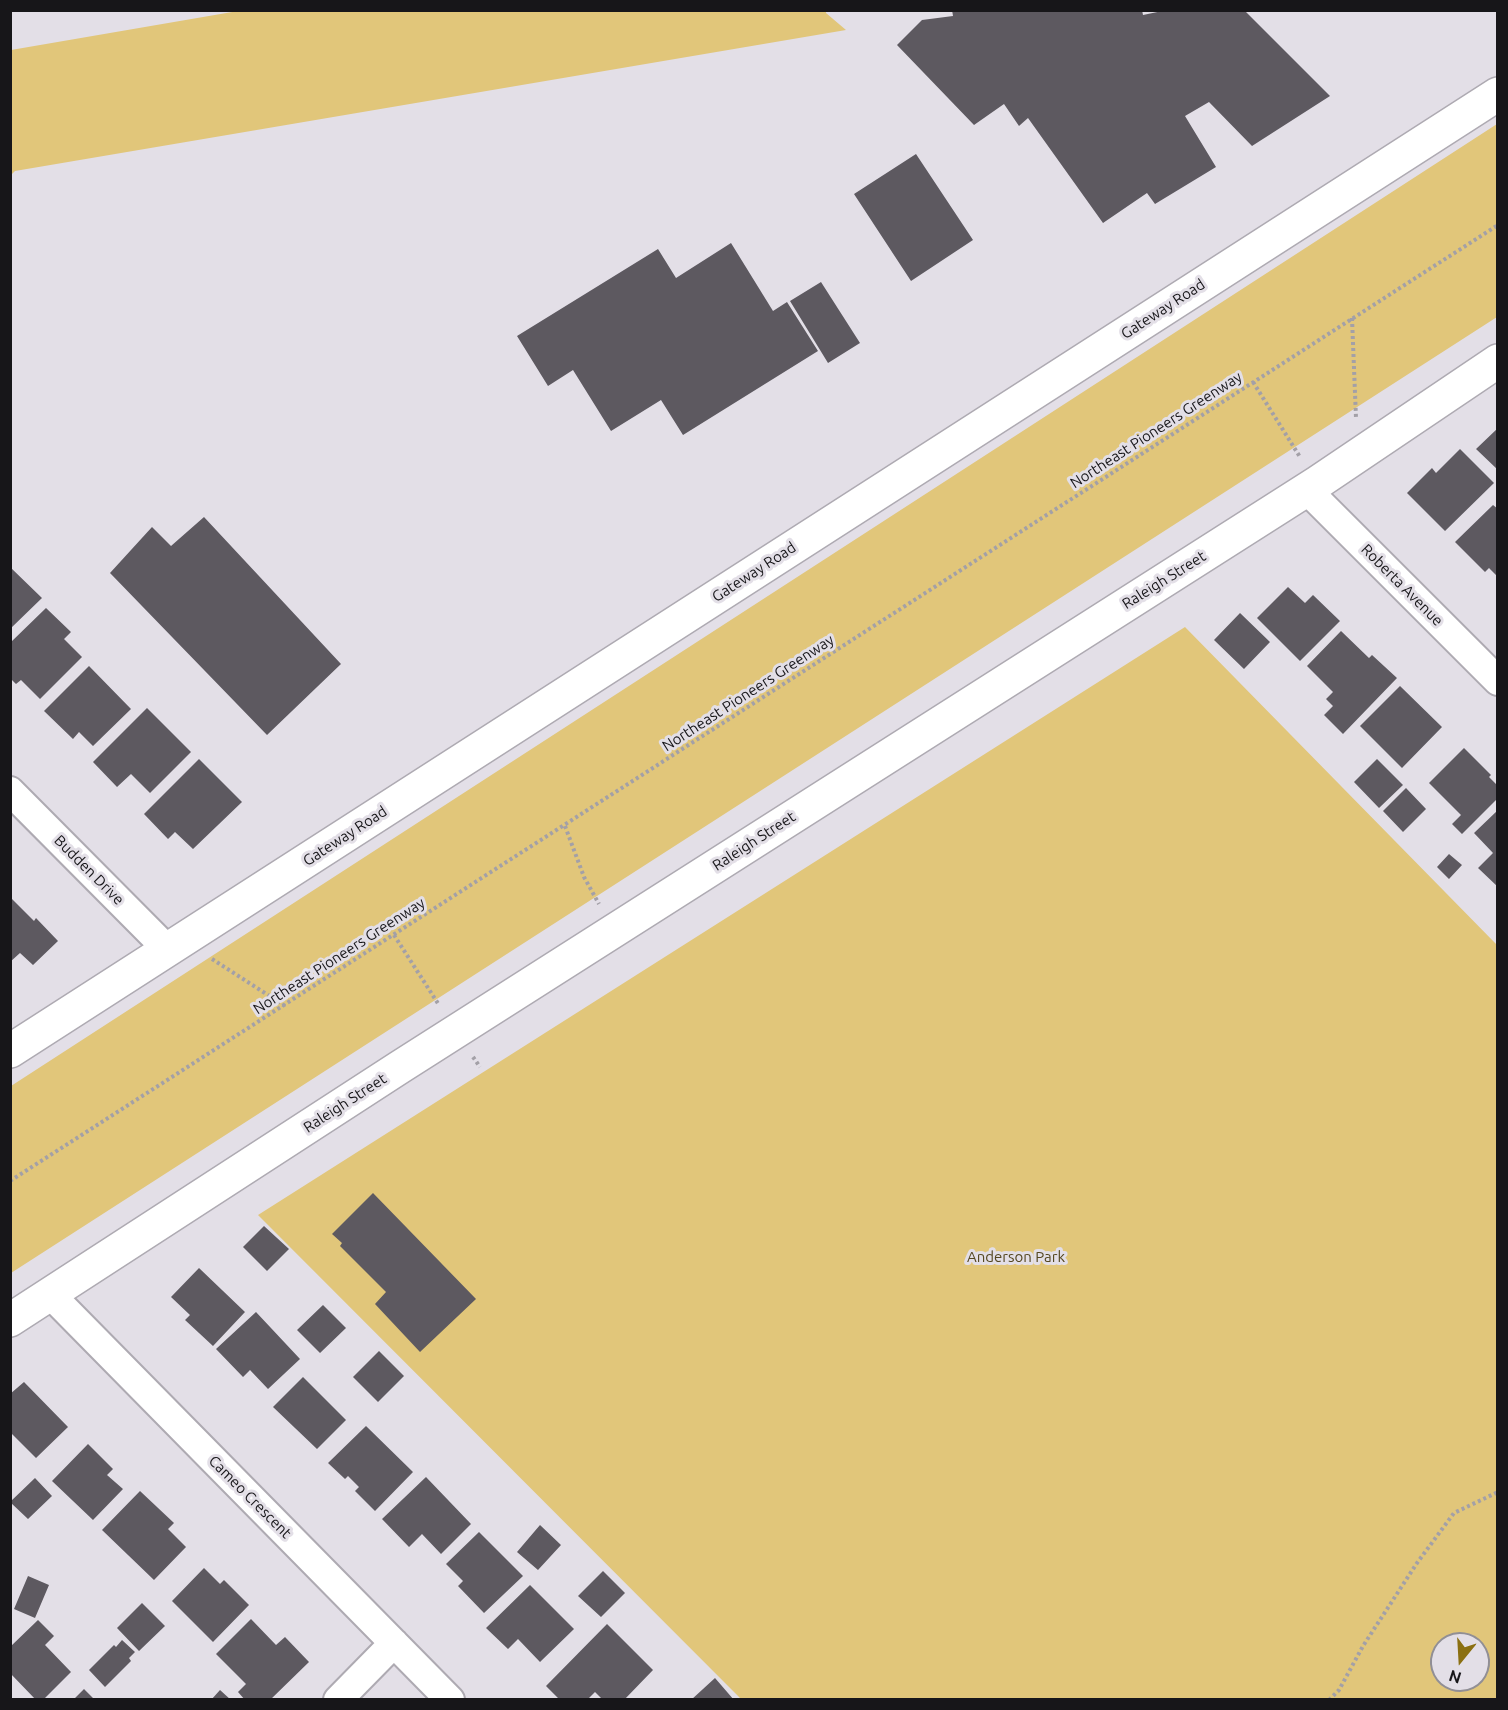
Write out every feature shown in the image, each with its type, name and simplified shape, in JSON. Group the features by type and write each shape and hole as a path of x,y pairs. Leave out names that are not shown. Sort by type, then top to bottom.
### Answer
{"street":[{"name":"Gateway Road","path":"10,1051 1497,94"},
{"name":"Raleigh Street","path":"10,1320 613,931 1311,486 1497,361"},
{"name":"Roberta Avenue","path":"1311,486 1497,681"},
{"name":"Budden Drive","path":"10,790 176,945"},
{"name":"Cameo Crescent","path":"50,1294 450,1700"},
{"path":"338,1700 394,1643"}],"path":[{"name":"Northeast Pioneers Greenway","path":"10,1181 1497,225"},
{"path":"1352,318 1357,455"},
{"path":"1253,382 1311,486"},
{"path":"565,825 584,878 613,931"},
{"path":"394,935 456,1032"},
{"path":"176,945 285,1006"},
{"path":"1329,1700 1339,1690 1363,1646 1417,1563 1454,1513 1497,1492"}],"green space":[{"path":"826,10 826,13 846,30 15,171 11,175 11,50 238,11"},
{"path":"1497,124 1497,317 11,1273 11,1086"},
{"name":"Anderson Park","path":"1185,627 1497,945 1497,1699 741,1699 258,1215"}],"building":[{"path":"952,10 1142,10 1143,15 1167,10 1244,10 1330,96 1252,146 1209,102 1185,116 1216,167 1155,204 1147,193 1103,223 1028,118 1019,126 1004,104 974,125 897,45 922,20 953,16"},
{"path":"916,154 973,240 911,281 854,194"},
{"path":"731,243 773,311 787,302 818,351 683,435 661,400 611,431 573,370 548,386 517,336 658,249 676,278"},
{"path":"821,282 860,343 828,363 790,301"},
{"path":"1498,428 1498,470 1476,449"},
{"path":"1460,449 1494,483 1445,531 1407,493 1432,468 1436,473"},
{"path":"1493,505 1498,509 1498,577 1489,568 1485,572 1455,542"},
{"path":"204,517 341,664 267,735 110,573 152,527 171,546"},
{"path":"10,567 42,598 10,629"},
{"path":"1288,587 1305,603 1313,595 1340,621 1300,661 1257,618"},
{"path":"46,608 71,632 64,639 82,657 40,699 21,680 16,684 10,678 10,643"},
{"path":"1240,613 1270,642 1244,669 1214,640"},
{"path":"1341,631 1369,658 1372,655 1397,678 1343,734 1324,715 1333,706 1326,699 1333,692 1307,666"},
{"path":"89,666 131,709 93,746 79,732 73,739 44,711"},
{"path":"1400,686 1442,727 1402,768 1360,726"},
{"path":"147,708 191,752 150,793 131,774 117,787 93,762"},
{"path":"1464,748 1491,775 1489,777 1498,786 1498,798 1462,834 1452,824 1461,815 1429,783"},
{"path":"199,759 242,802 193,849 175,832 168,839 144,814"},
{"path":"1377,759 1403,785 1379,808 1354,782"},
{"path":"1406,788 1426,809 1403,832 1383,811"},
{"path":"1498,810 1498,887 1478,868 1493,853 1474,833"},
{"path":"1449,854 1462,865 1449,879 1437,867"},
{"path":"12,899 34,921 36,918 58,941 33,965 20,953 10,962 10,901"},
{"path":"373,1193 476,1299 420,1352 375,1304 386,1292 340,1246 342,1243 332,1234"},
{"path":"264,1226 289,1249 267,1271 243,1247"},
{"path":"199,1268 245,1312 213,1346 185,1320 190,1315 171,1297"},
{"path":"323,1305 346,1328 320,1353 297,1330"},
{"path":"256,1312 300,1359 268,1389 250,1370 243,1377 216,1349"},
{"path":"379,1351 404,1376 378,1402 353,1377"},
{"path":"303,1377 346,1420 317,1449 273,1407"},
{"path":"24,1382 68,1427 36,1458 10,1432 10,1394"},
{"path":"366,1426 413,1472 375,1511 355,1491 359,1487 348,1476 345,1479 328,1463"},
{"path":"88,1444 113,1469 107,1475 123,1489 93,1520 52,1481"},
{"path":"426,1477 471,1524 441,1554 422,1534 409,1547 382,1519"},
{"path":"35,1478 52,1496 28,1519 10,1502"},
{"path":"140,1491 174,1523 168,1529 186,1547 154,1580 102,1530"},
{"path":"540,1525 561,1545 538,1570 517,1552"},
{"path":"479,1532 523,1576 484,1613 458,1586 463,1581 446,1564"},
{"path":"204,1568 220,1584 224,1580 249,1605 213,1642 172,1601"},
{"path":"603,1571 625,1593 601,1617 578,1596"},
{"path":"28,1576 49,1585 35,1618 14,1609"},
{"path":"530,1585 574,1629 540,1662 518,1639 508,1649 486,1628"},
{"path":"142,1603 165,1626 139,1651 117,1628"},
{"path":"251,1619 276,1645 285,1637 309,1662 270,1700 245,1700 238,1692 246,1684 216,1654"},
{"path":"38,1620 54,1636 45,1645 71,1672 43,1700 36,1700 10,1673 10,1647"},
{"path":"607,1624 653,1670 624,1700 603,1700 595,1692 587,1700 560,1700 546,1686"},
{"path":"122,1640 135,1652 129,1658 131,1661 105,1687 89,1670"},
{"path":"715,1678 734,1700 691,1700"},
{"path":"84,1689 95,1700 73,1700"},
{"path":"220,1690 231,1700 211,1700"}]}
